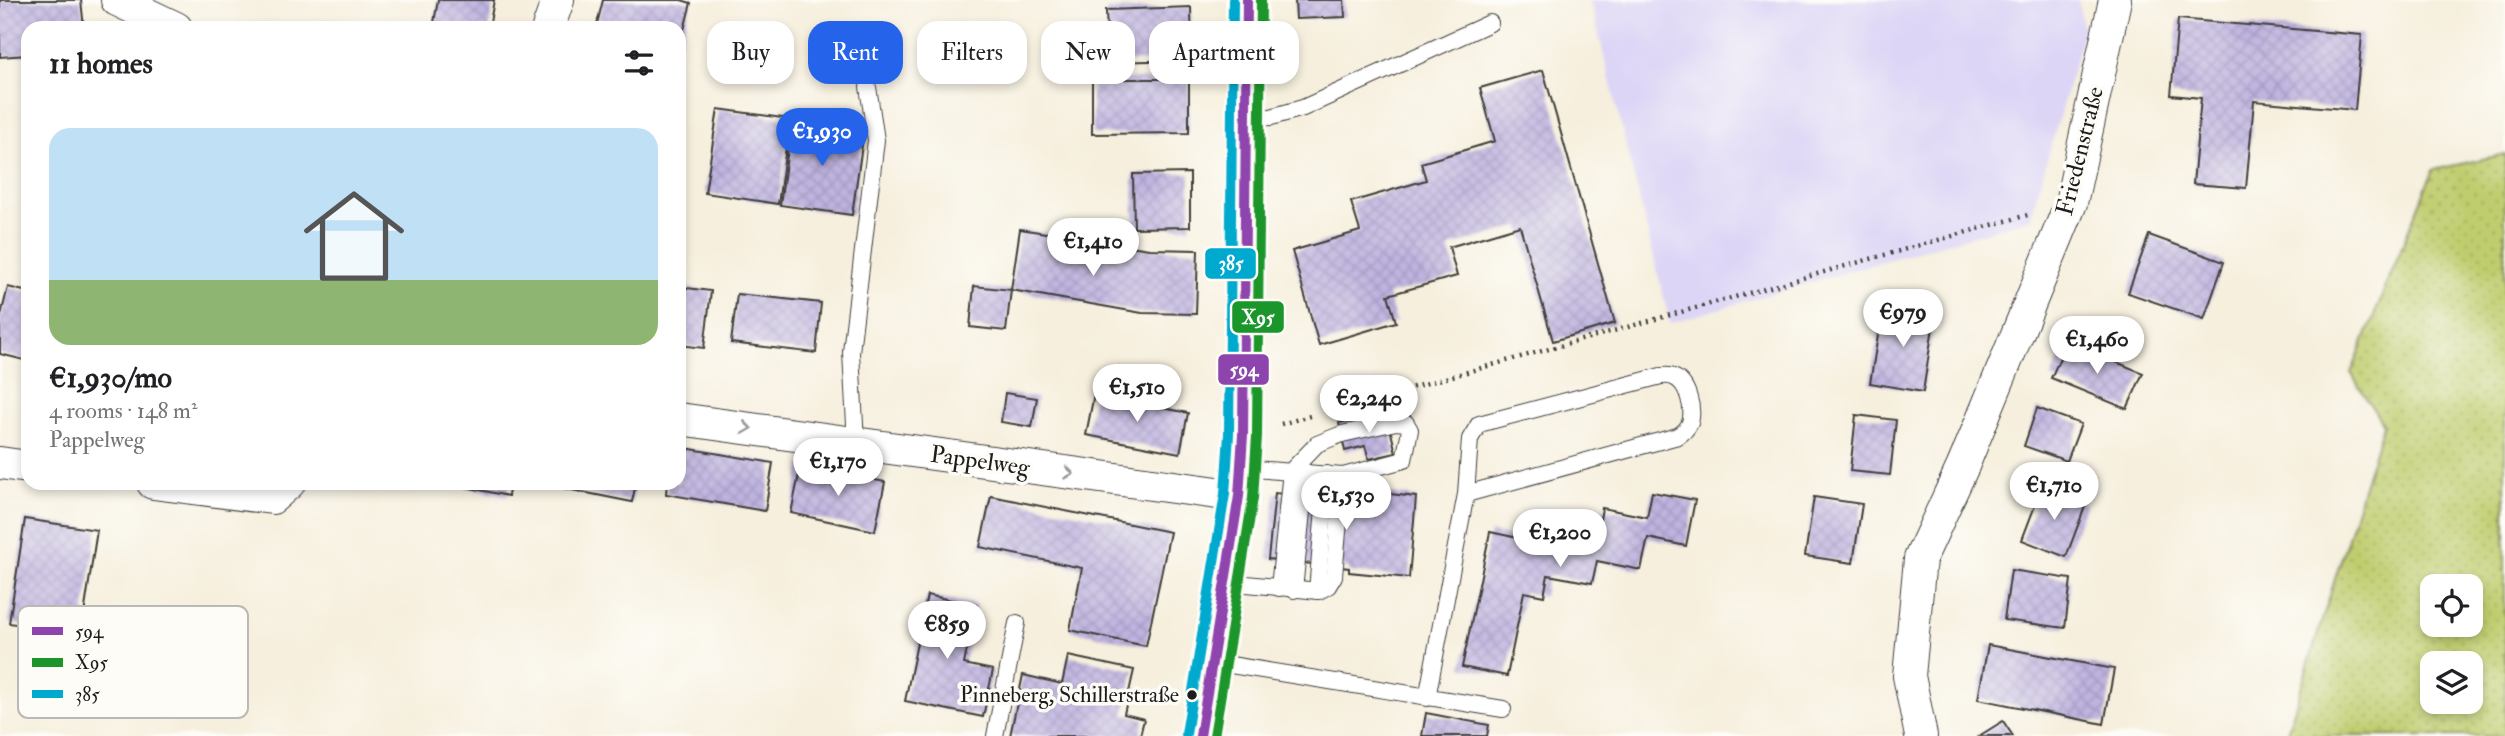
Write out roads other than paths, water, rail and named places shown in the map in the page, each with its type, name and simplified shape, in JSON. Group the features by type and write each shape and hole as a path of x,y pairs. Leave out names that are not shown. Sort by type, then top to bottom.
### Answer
{"main road":[{"path":"1200,736 1241,466 1247,0"}],"street":[{"path":"117,0 161,21"},
{"path":"550,21 558,0"},
{"name":"Friedenstraße","path":"1921,736 1909,676 1920,559 1963,466 2071,203 2115,0"},
{"name":"Pappelweg","path":"686,420 856,443 1241,466"},
{"path":"0,463 21,466"},
{"path":"209,490 272,498 281,490"}],"lane":[{"path":"1245,119 1271,117 1303,108 1490,23"},
{"path":"856,443 850,352 876,140 868,87"},
{"path":"1427,698 1466,494 1469,439 1479,424 1661,376 1673,377 1682,383 1687,392 1690,422 1678,436 1466,494"},
{"path":"1241,466 1299,471 1335,475 1404,460 1410,430 1406,423 1396,422 1342,434 1317,444 1299,471 1286,589"},
{"path":"1225,582 1317,591 1335,475"},
{"path":"995,736 1017,622"},
{"path":"1212,662 1503,709"}],"place":[{"name":"Pinneberg, Schillerstraße","path":"1192,695"}]}
